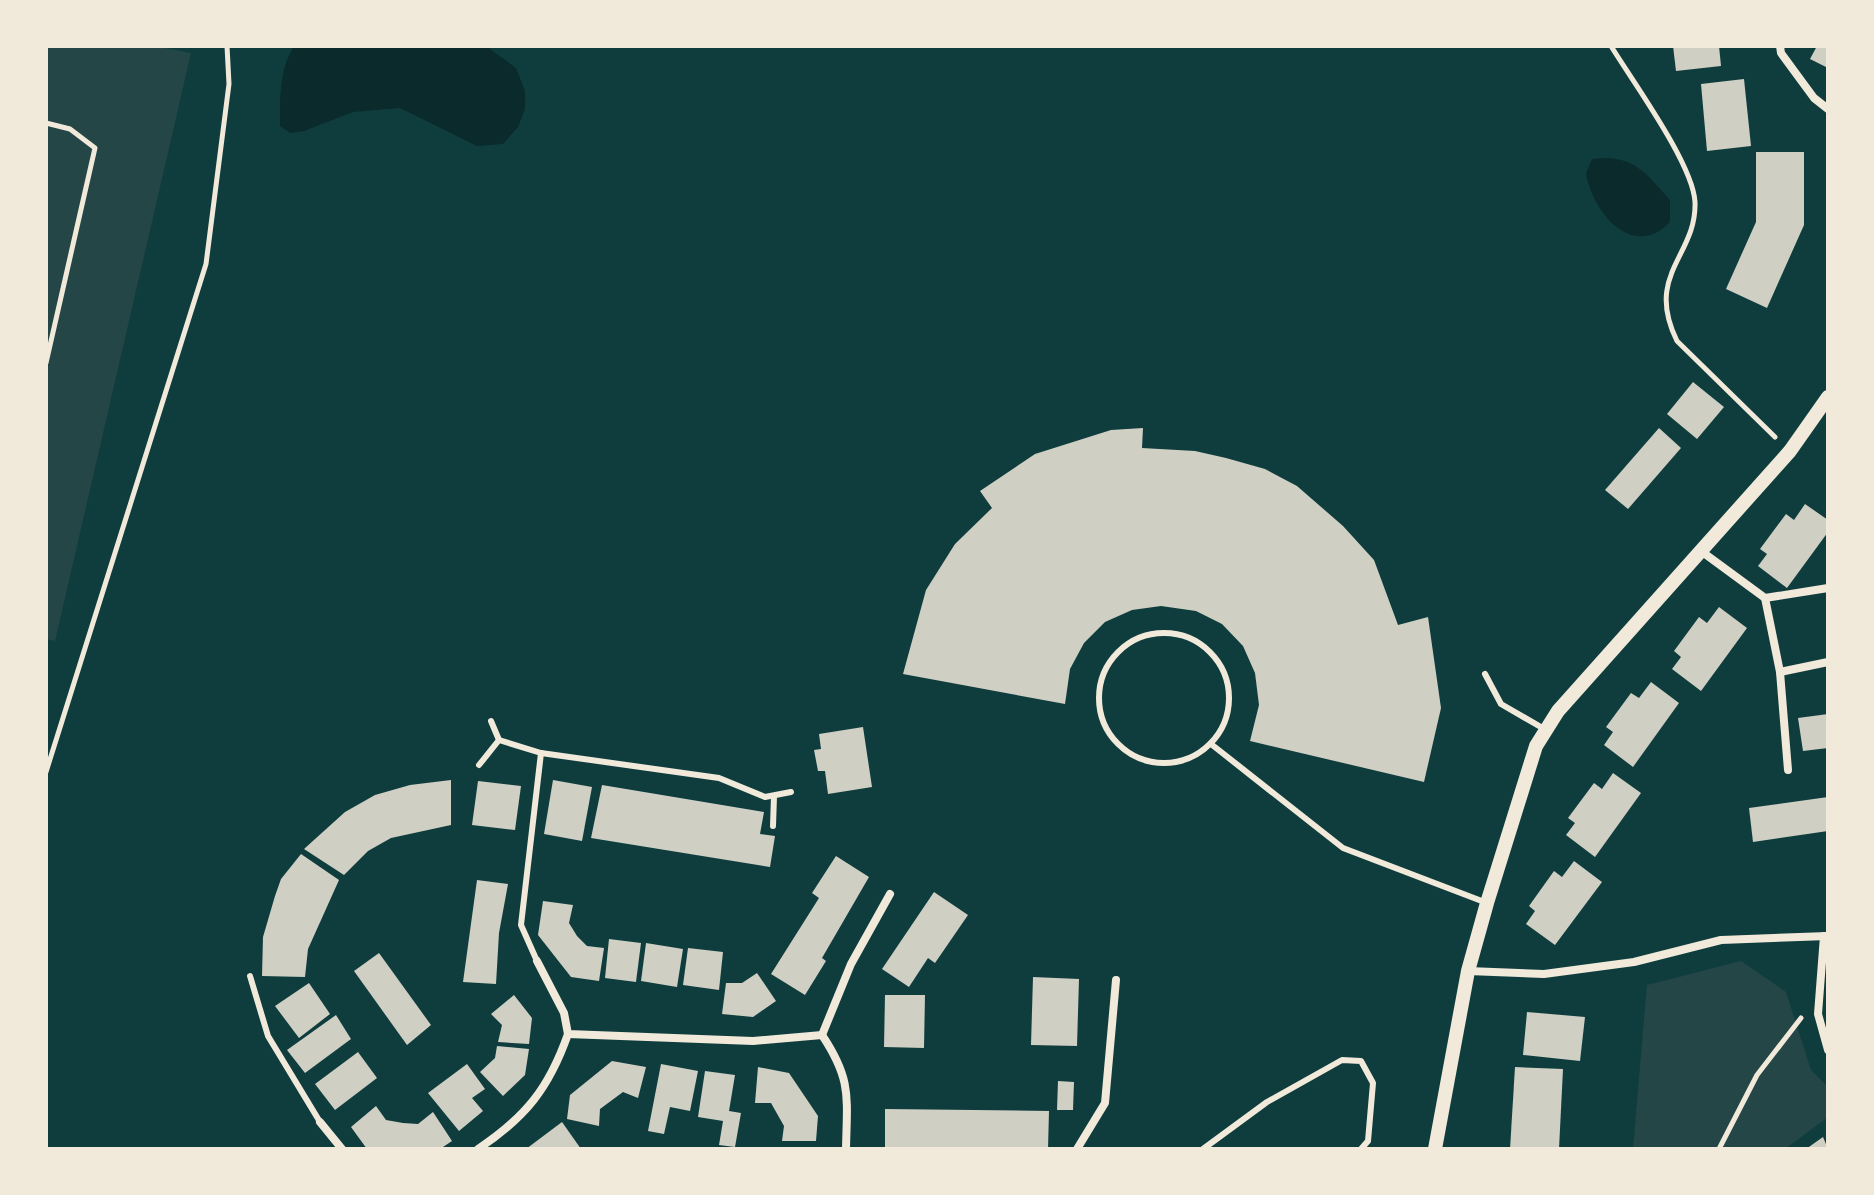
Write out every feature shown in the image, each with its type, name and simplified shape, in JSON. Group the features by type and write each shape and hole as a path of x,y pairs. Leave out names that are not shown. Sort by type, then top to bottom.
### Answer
{"street":[{"path":"1780,46 1781,53 1814,98 1828,109"},
{"path":"1435,1149 1468,971 1536,746 1558,711 1790,451 1828,397"},
{"path":"1701,551 1765,598 1780,672 1788,770"},
{"path":"1765,598 1828,588"},
{"path":"1780,672 1828,662"},
{"path":"822,1035 851,964 890,894"},
{"path":"1468,971 1544,974 1634,962 1721,940 1826,936 1818,1014 1828,1050"},
{"path":"478,1149 502,1133 538,1099 558,1063 568,1034 564,1013 537,961"},
{"path":"1077,1149 1105,1103 1116,980"},
{"path":"568,1034 753,1041 822,1035"},
{"path":"822,1035 841,1064 847,1081 846,1149"},
{"path":"320,1122 342,1149"}],"lane":[{"path":"1170,633 1191,638 1208,650 1221,666 1229,696 1223,727 1211,744 1193,757 1171,763 1149,762 1128,754 1112,738 1101,719 1098,696 1103,675 1114,655 1130,642 1150,634 1170,633"},
{"path":"1485,674 1501,704 1546,730"},
{"path":"491,721 499,740 541,753 719,778 765,797 791,792"},
{"path":"479,765 499,740"},
{"path":"1211,744 1343,848 1487,903"},
{"path":"537,961 521,925 541,753"},
{"path":"773,826 774,796"},
{"path":"250,976 268,1036 320,1122"},
{"path":"1203,1149 1267,1102 1342,1060 1361,1061 1373,1083 1368,1141 1361,1149"}],"path":[{"path":"46,772 206,264 229,84 227,46"},
{"path":"1611,46 1693,187 1694,221 1673,267 1665,298 1669,325 1677,341 1790,451"},
{"path":"46,123 70,129 95,148 46,363"},
{"path":"1719,1149 1757,1075 1820,991"}],"shaded area":[{"path":"46,46 155,46 191,53 55,641 46,639"},
{"path":"294,46 486,46 516,68 525,91 525,109 518,127 503,144 477,146 400,108 353,112 304,131 290,133 280,126 280,95 285,65"},
{"path":"1592,159 1625,161 1649,177 1670,200 1670,222 1656,233 1642,236 1616,227 1596,203 1586,173"},
{"path":"1741,961 1786,992 1811,1070 1828,1087 1828,1117 1785,1149 1633,1149 1647,985"}],"building":[{"path":"1673,46 1719,46 1721,66 1676,71"},
{"path":"1817,46 1828,46 1828,68 1810,59"},
{"path":"1744,79 1751,146 1707,151 1701,84"},
{"path":"1756,152 1804,152 1804,225 1767,308 1726,289 1756,222"},
{"path":"1693,382 1724,407 1697,439 1667,414"},
{"path":"1143,428 1142,448 1195,451 1226,458 1265,469 1297,486 1343,526 1374,560 1398,625 1428,617 1441,708 1424,782 1250,741 1259,705 1255,673 1243,646 1222,624 1196,611 1161,606 1132,610 1105,622 1084,643 1070,669 1065,704 903,674 926,590 955,544 992,508 980,491 1035,454 1111,430"},
{"path":"1659,428 1681,448 1628,509 1605,490"},
{"path":"1805,504 1828,520 1828,532 1787,588 1758,566 1767,554 1760,549 1786,514 1794,520"},
{"path":"1719,607 1747,628 1701,691 1672,669 1681,657 1674,651 1699,617 1707,623"},
{"path":"1651,682 1679,703 1633,767 1604,745 1613,732 1606,727 1631,693 1639,698"},
{"path":"1828,714 1828,748 1803,751 1798,718"},
{"path":"863,727 872,787 828,794 825,771 818,771 814,750 821,749 819,734"},
{"path":"1613,773 1641,793 1595,857 1566,835 1575,823 1568,818 1594,783 1602,789"},
{"path":"451,780 451,825 391,838 368,851 344,875 304,849 345,812 375,795 410,785"},
{"path":"553,780 592,787 582,841 544,834"},
{"path":"478,781 521,786 515,830 472,825"},
{"path":"602,785 764,812 760,834 775,836 770,867 591,838"},
{"path":"1828,797 1828,831 1753,842 1749,808"},
{"path":"301,854 339,880 308,949 305,977 262,976 263,937 275,896 281,879"},
{"path":"836,856 869,877 822,958 826,961 805,995 771,974 819,898 812,893"},
{"path":"1574,861 1602,882 1555,945 1526,924 1535,911 1529,906 1554,871 1562,877"},
{"path":"477,880 508,884 499,933 496,984 463,982"},
{"path":"934,892 968,915 935,963 928,958 909,987 882,969"},
{"path":"543,901 573,905 569,923 577,936 587,946 604,948 599,981 571,977 538,935"},
{"path":"609,939 641,943 636,982 605,978"},
{"path":"646,943 683,949 677,987 641,981"},
{"path":"688,948 723,952 719,990 683,985"},
{"path":"379,953 431,1025 407,1045 354,971"},
{"path":"757,973 776,1001 753,1017 722,1014 726,983 742,983"},
{"path":"1033,977 1079,979 1077,1046 1031,1045"},
{"path":"309,983 330,1014 299,1038 275,1006"},
{"path":"514,995 532,1018 529,1044 498,1042 502,1025 491,1014"},
{"path":"885,995 925,995 924,1048 884,1047"},
{"path":"1527,1012 1585,1017 1580,1061 1523,1055"},
{"path":"336,1015 351,1039 305,1073 287,1050"},
{"path":"497,1046 529,1049 525,1075 503,1096 480,1072 495,1058"},
{"path":"358,1052 377,1078 335,1110 315,1084"},
{"path":"612,1061 646,1067 638,1098 623,1092 600,1109 599,1126 567,1119 570,1095"},
{"path":"467,1064 485,1089 472,1098 483,1111 459,1131 428,1093"},
{"path":"661,1064 698,1071 690,1111 670,1107 664,1134 648,1131"},
{"path":"758,1067 789,1073 818,1116 816,1141 782,1141 784,1126 771,1103 755,1103"},
{"path":"1515,1067 1563,1069 1559,1149 1510,1149"},
{"path":"705,1071 735,1075 729,1111 741,1113 735,1147 719,1145 723,1121 698,1117"},
{"path":"1058,1081 1074,1082 1073,1110 1057,1110"},
{"path":"376,1106 386,1120 403,1123 418,1124 433,1112 452,1141 440,1149 367,1149 351,1127"},
{"path":"885,1109 1049,1111 1048,1149 885,1149"},
{"path":"562,1122 581,1149 526,1149"},
{"path":"1823,1137 1828,1149 1806,1149"}]}
